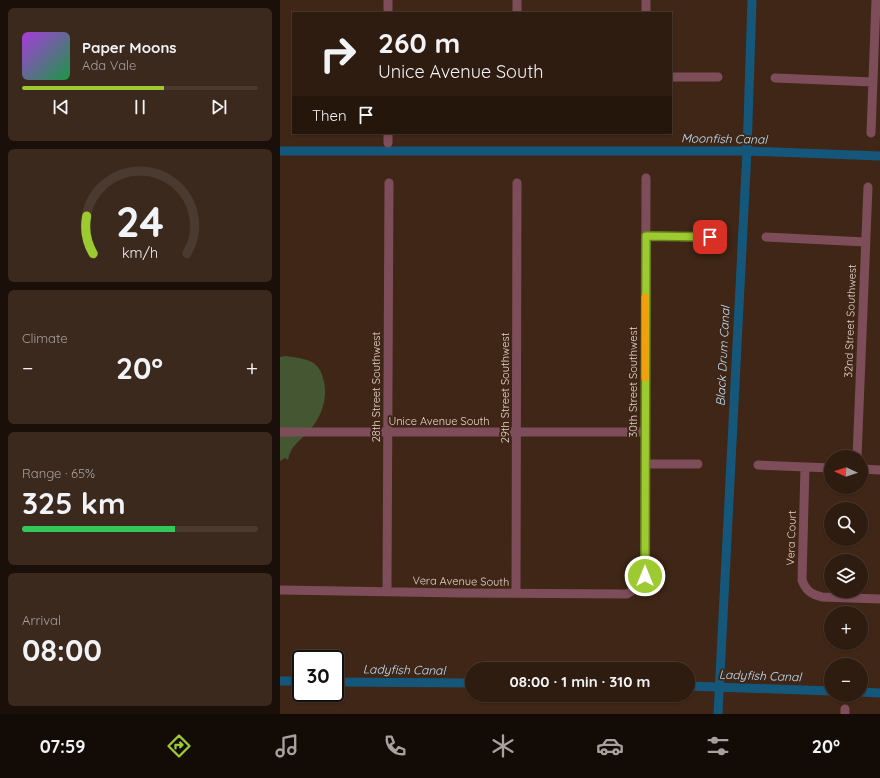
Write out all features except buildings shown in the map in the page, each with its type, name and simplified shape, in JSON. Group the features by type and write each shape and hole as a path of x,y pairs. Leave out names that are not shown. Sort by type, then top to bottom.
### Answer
{"street":[{"path":"388,0 388,12"},
{"path":"517,0 517,12"},
{"path":"646,0 646,12"},
{"path":"871,133 876,0"},
{"path":"672,78 718,77"},
{"path":"775,78 873,82"},
{"name":"30th Street Southwest","path":"640,586 645,576 646,178"},
{"name":"28th Street Southwest","path":"387,591 388,183"},
{"name":"29th Street Southwest","path":"516,593 517,183"},
{"name":"32nd Street Southwest","path":"857,450 868,187"},
{"path":"646,236 710,237"},
{"path":"766,238 866,242"},
{"name":"Unice Avenue South","path":"280,432 645,432"},
{"path":"645,464 698,464"},
{"path":"758,465 824,468"},
{"name":"Vera Court","path":"805,467 802,580 805,589 812,595 823,597 880,600"},
{"path":"868,470 880,470"},
{"name":"Vera Avenue South","path":"280,590 627,594 640,586"}],"green space":[{"path":"285,356 306,359 315,364 322,374 325,395 320,414 313,426 296,444 289,455 288,460 285,458 280,461 280,357"}],"waterway":[{"name":"Black Drum Canal","path":"718,714 747,151 752,0"},
{"name":"Moonfish Canal","path":"280,151 747,151 880,156"},
{"name":"Ladyfish Canal","path":"280,681 292,681"},
{"name":"Ladyfish Canal","path":"344,682 465,683"},
{"name":"Ladyfish Canal","path":"695,686 824,691"},
{"name":"Ladyfish Canal","path":"868,692 880,693"}],"slow traffic":[{"path":"645,297 645,378"}],"route":[{"path":"645,576 646,236 710,237"}]}
